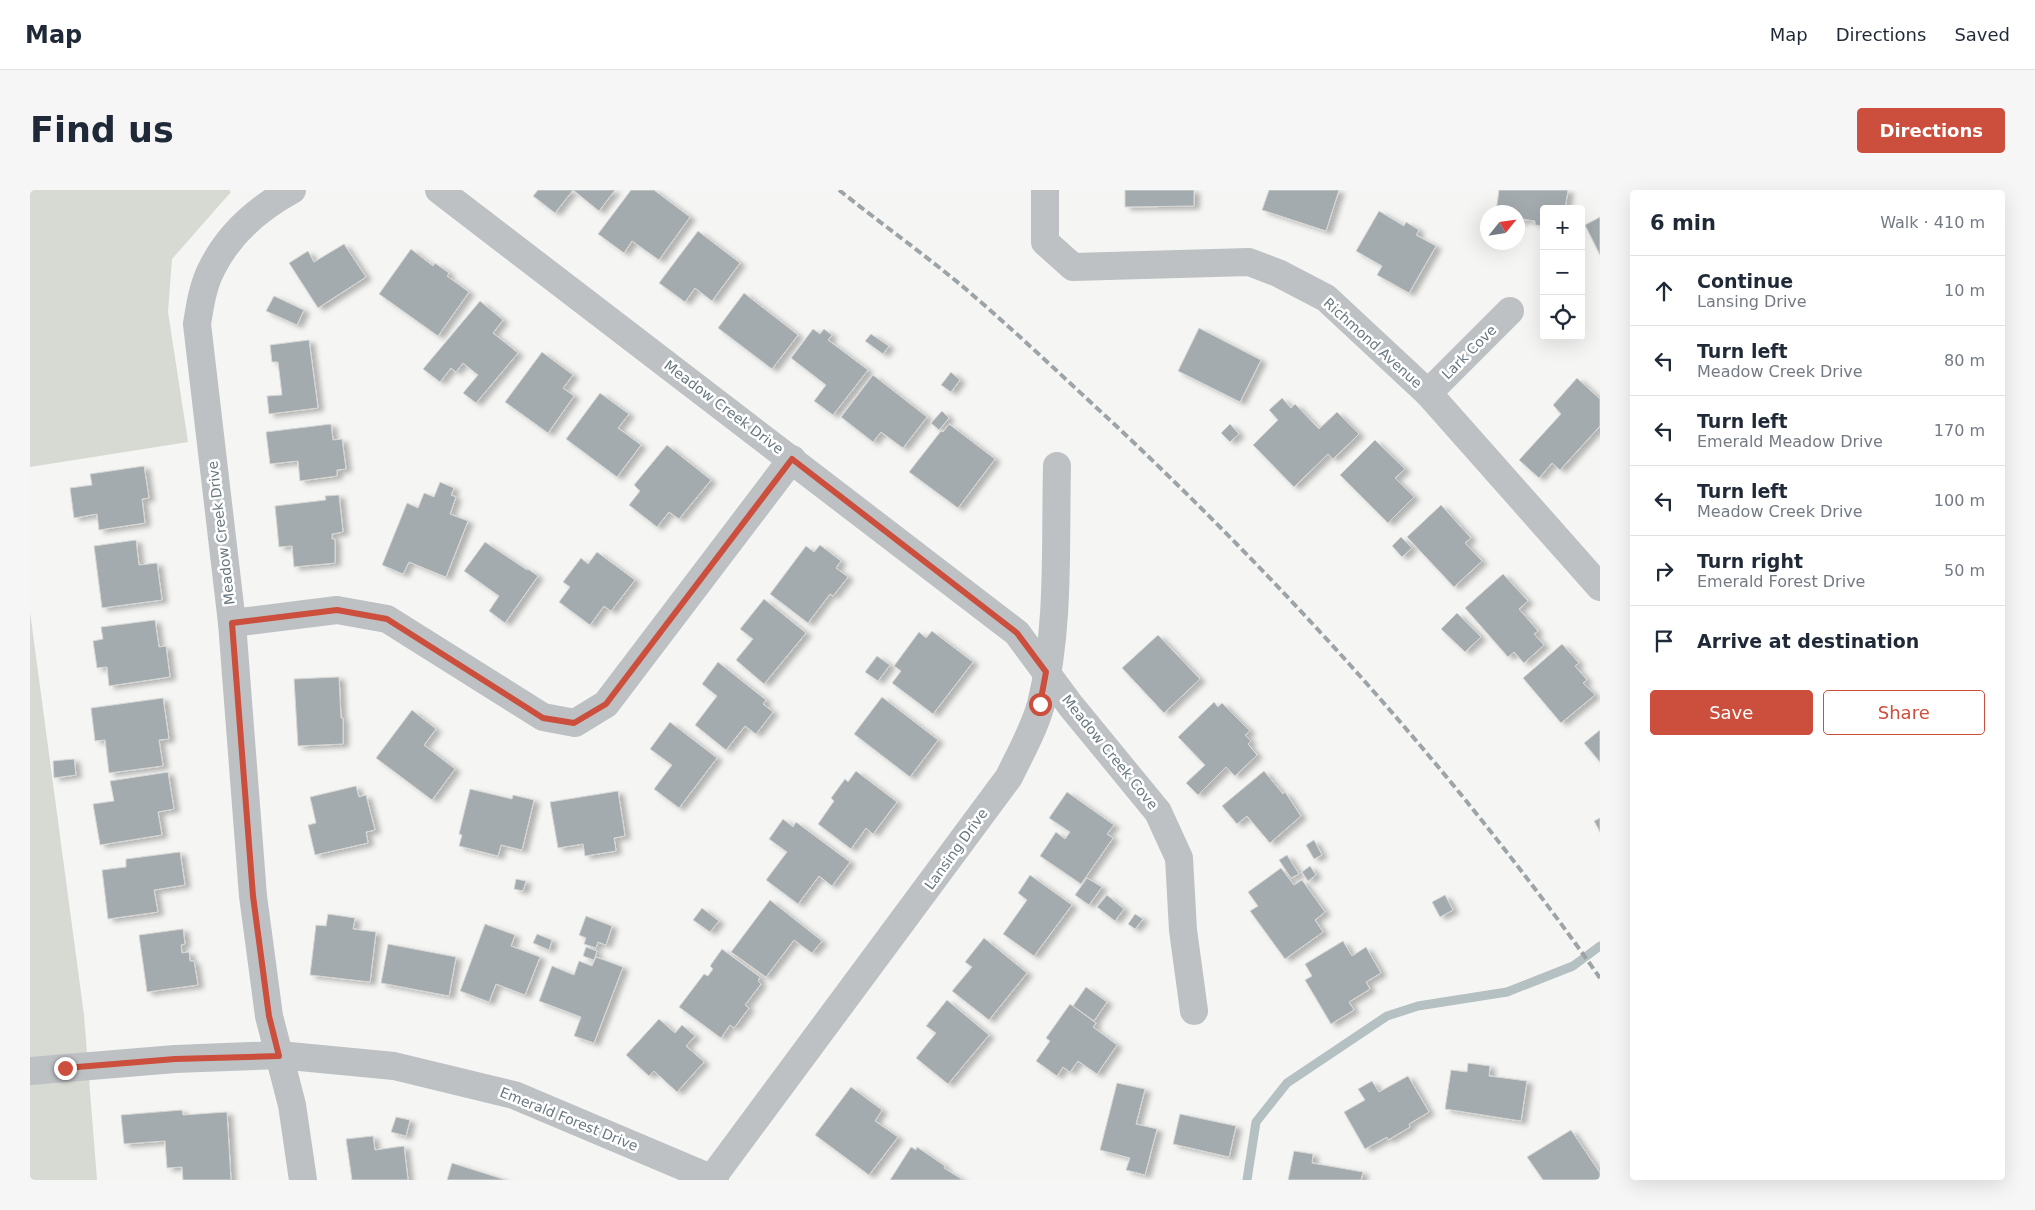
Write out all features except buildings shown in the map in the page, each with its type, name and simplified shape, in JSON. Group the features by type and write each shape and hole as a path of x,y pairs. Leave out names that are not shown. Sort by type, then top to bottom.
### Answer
{"street":[{"name":"Meadow Creek Drive","path":"291,190 270,202 229,240 211,268 203,291 196,324 232,623 253,896 269,1016 292,1105 303,1180"},
{"name":"Meadow Creek Drive","path":"439,190 1017,633 1046,672"},
{"name":"Richmond Avenue","path":"1045,190 1045,242 1073,267 1249,262 1278,272 1326,298 1428,393 1600,587"},
{"name":"Lark Cove","path":"1428,393 1510,311"},
{"path":"232,623 337,610 387,619 543,718 574,723 606,704 792,459"},
{"name":"Lansing Drive","path":"713,1179 1009,777 1033,726 1040,704 1052,643 1056,466"},
{"name":"Meadow Creek Cove","path":"1046,672 1158,812 1179,858 1183,930 1194,1011"},
{"name":"Emerald Forest Drive","path":"30,1071 175,1059 279,1056 394,1066 514,1094 713,1179"}],"shaded area":[{"path":"30,190 229,190 231,192 172,259 168,312 188,442 30,467"},
{"path":"30,612 84,1015 97,1180 30,1180"}],"waterway":[{"path":"1247,1180 1256,1122 1287,1083 1387,1016 1418,1006 1507,992 1573,966 1600,946"}],"railway":[{"path":"839,190 946,273 999,318 1112,422 1244,552 1308,619 1431,758 1546,903 1600,978"}],"route":[{"path":"65,1068 175,1059 279,1056 269,1016 253,896 232,623 337,610 387,619 543,718 574,723 606,704 792,459 1017,633 1046,672 1040,704"}]}
